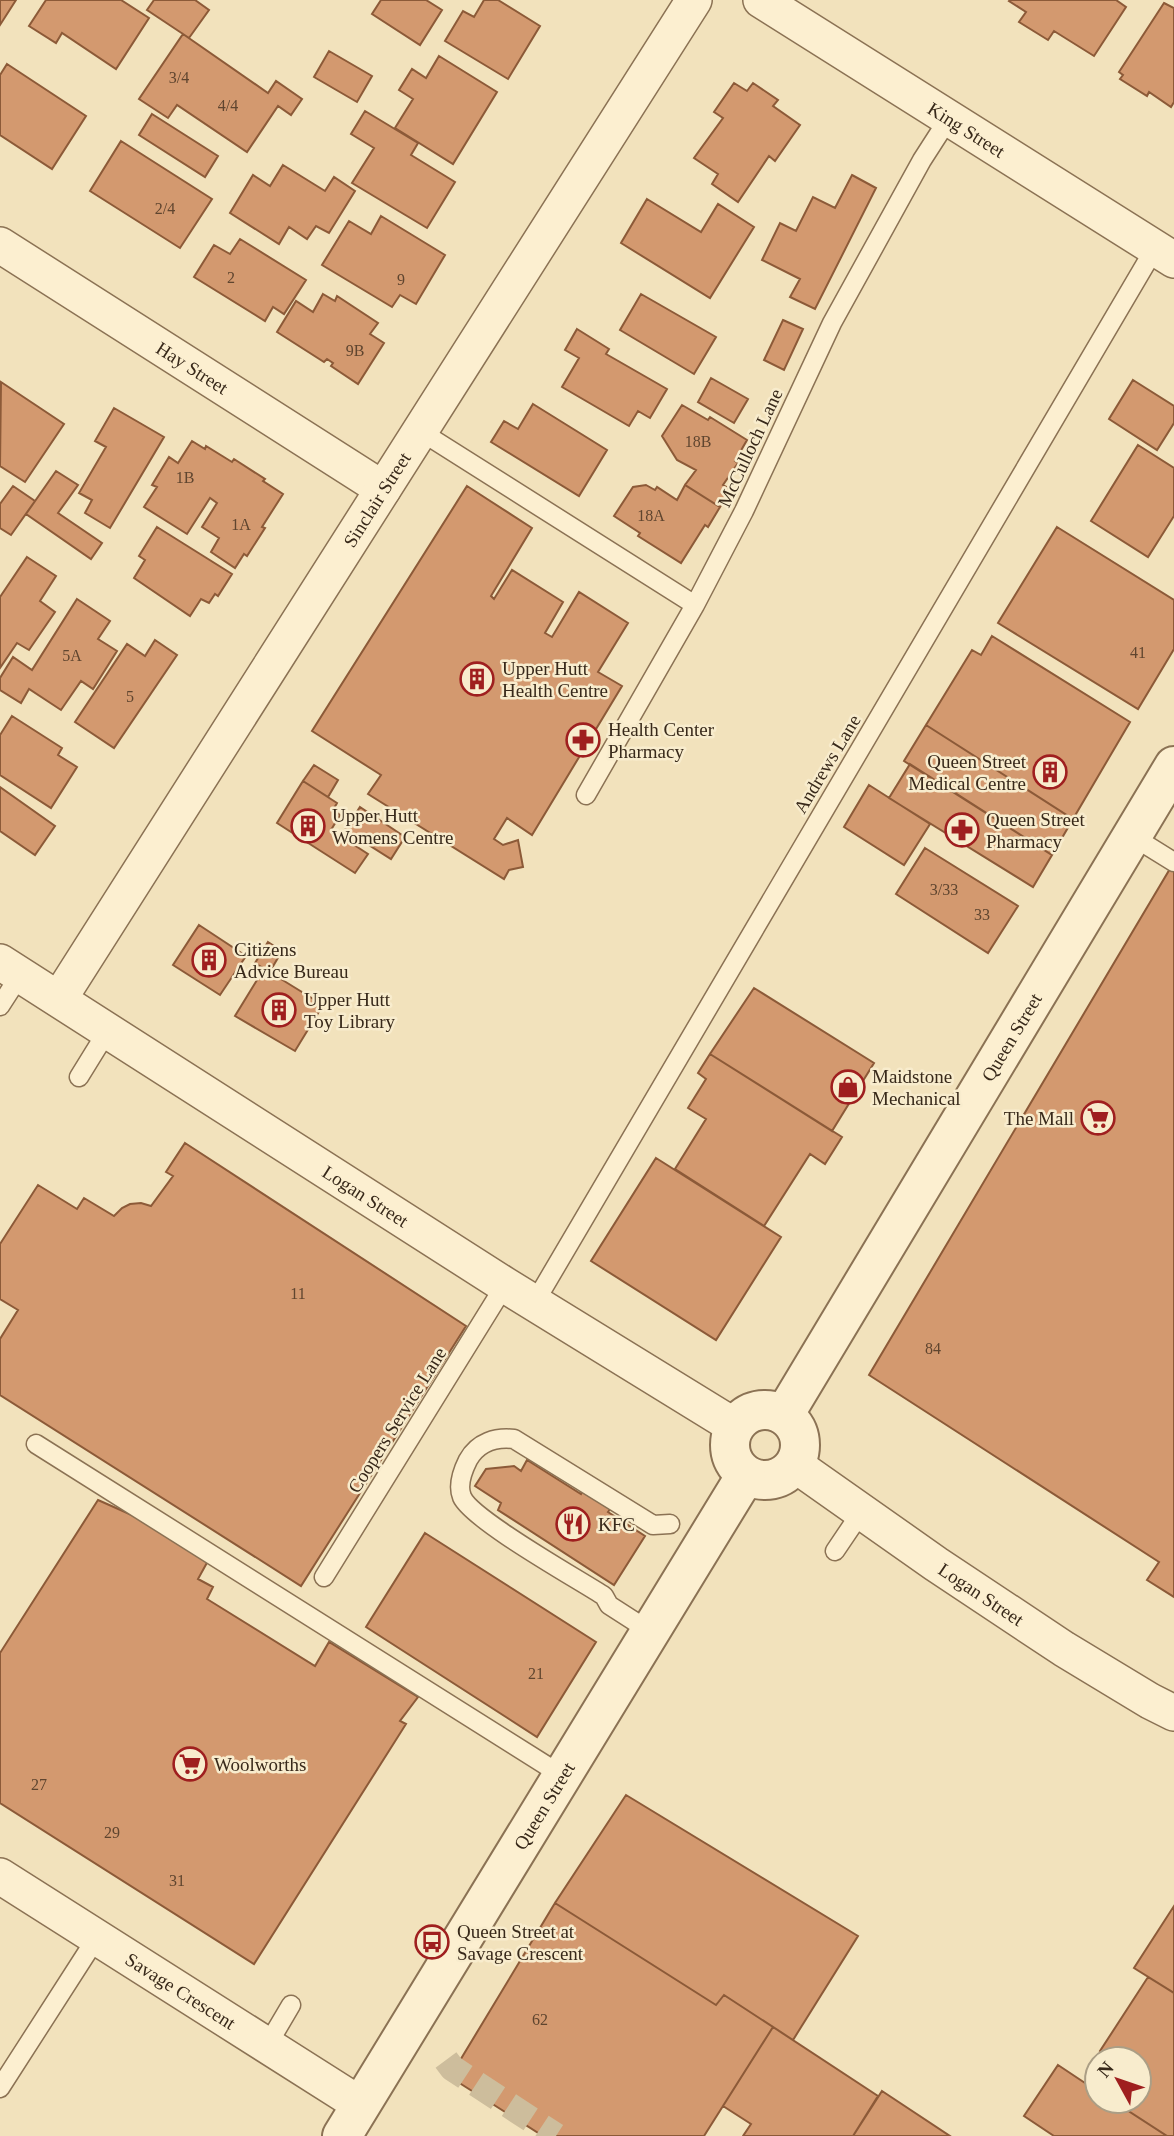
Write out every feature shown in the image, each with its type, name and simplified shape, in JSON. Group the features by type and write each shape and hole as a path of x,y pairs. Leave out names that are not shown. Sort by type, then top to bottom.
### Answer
{"street":[{"name":"Sinclair Street","path":"59,999 694,0"},
{"name":"King Street","path":"761,0 1165,254"},
{"name":"Hay Street","path":"0,245 383,489"},
{"name":"Queen Street","path":"784,1415 1174,766"},
{"name":"Logan Street","path":"10,968 734,1426"},
{"path":"762,1410 784,1415 798,1432 799,1454 794,1464 788,1472 767,1480 746,1475 732,1459 729,1448 734,1426 751,1412 762,1410"},
{"name":"Logan Street","path":"794,1464 936,1564 1064,1649 1174,1713"},
{"name":"Queen Street","path":"352,2121 651,1632 683,1530 746,1475"},
{"name":"Savage Crescent","path":"0,1876 268,2045 352,2121"}],"lane":[{"name":"McCulloch Lane","path":"586,795 695,605 744,511 832,323 922,160 949,118"},
{"name":"Andrews Lane","path":"520,1293 1165,254"},
{"path":"419,431 695,605"},
{"path":"1132,836 1174,862"},
{"path":"0,1006 10,968"},
{"path":"79,1077 108,1030"},
{"name":"Coopers Service Lane","path":"324,1577 520,1293"},
{"path":"651,1632 609,1605 604,1596 482,1519 462,1498 462,1474 469,1458 487,1442 500,1438 514,1439 653,1525 683,1530"},
{"path":"36,1444 563,1776"},
{"path":"835,1551 862,1511"},
{"path":"0,2088 97,1937"},
{"path":"268,2045 291,2005"}],"building":[{"path":"0,0 16,0 0,25"},
{"path":"46,0 121,0 149,18 116,69 62,33 56,43 29,26"},
{"path":"154,0 195,0 209,10 189,38 147,10"},
{"path":"381,0 426,0 442,10 420,45 372,14"},
{"path":"484,0 498,0 540,26 508,79 445,41 463,11 474,17"},
{"path":"1010,0 1116,0 1126,7 1094,56 1054,31 1048,40 1019,22 1026,12"},
{"path":"1164,3 1174,8 1174,102 1171,107 1149,92 1147,96 1120,79 1123,75 1119,72"},
{"path":"183,34 268,93 276,81 302,99 291,115 278,106 247,152 177,105 168,118 139,99"},
{"path":"329,51 372,76 357,102 314,77"},
{"path":"439,56 497,92 453,164 395,128 413,99 399,90 412,69 426,78"},
{"path":"7,64 86,116 52,169 0,135 0,75"},
{"path":"734,83 747,91 753,83 778,100 773,106 800,125 775,161 769,156 738,202 712,184 718,174 694,158 723,118 714,112"},
{"path":"365,111 418,143 411,155 455,182 427,228 352,183 374,148 351,134"},
{"path":"152,114 218,156 205,177 139,135"},
{"path":"121,141 212,199 180,248 90,191"},
{"path":"283,165 325,191 334,177 355,191 329,233 316,226 307,239 289,227 279,244 230,213 253,175 270,186"},
{"path":"852,175 876,188 815,309 790,297 800,279 762,260 780,223 796,231 813,197 835,208"},
{"path":"647,199 701,232 718,204 754,227 710,298 621,243"},
{"path":"381,216 445,255 416,304 400,295 392,307 322,265 349,221 371,234"},
{"path":"240,239 306,280 284,314 273,307 265,321 194,277 214,245 230,254"},
{"path":"323,294 335,301 337,296 378,323 370,334 384,343 358,384 331,366 333,363 327,359 324,362 277,332 296,301 313,312"},
{"path":"641,294 716,337 694,374 620,330"},
{"path":"783,320 803,329 784,370 764,360"},
{"path":"577,329 609,349 606,354 667,389 650,418 638,411 629,426 562,387 579,358 565,350"},
{"path":"711,378 748,399 734,423 698,402"},
{"path":"1133,380 1174,406 1174,423 1157,450 1109,419"},
{"path":"1,382 64,424 25,482 0,466"},
{"path":"533,404 607,450 579,496 491,442 504,421 518,429"},
{"path":"682,405 708,420 710,417 747,440 735,461 738,463 723,485 730,489 720,507 685,485 696,470 677,460 662,436"},
{"path":"114,408 164,437 110,528 85,513 92,500 79,493 106,447 95,441"},
{"path":"192,441 232,462 234,459 283,494 247,556 244,554 235,568 211,552 219,538 202,527 217,503 210,498 187,534 144,507 157,487 152,485 169,457 178,463"},
{"path":"1138,445 1174,468 1174,516 1148,557 1091,521"},
{"path":"56,471 78,485 58,513 102,543 91,559 26,514"},
{"path":"646,485 655,490 657,487 677,500 685,485 720,507 681,563 638,536 640,533 614,516 633,487"},
{"path":"13,486 35,501 11,535 0,528 0,504"},
{"name":"Upper Hutt Health Centre","path":"467,486 532,528 491,596 494,599 512,570 563,602 545,633 552,637 579,592 628,623 598,672 622,686 532,835 507,818 494,839 503,845 518,840 523,867 509,870 504,879 368,794 381,775 312,731"},
{"path":"157,527 232,574 218,596 215,594 209,603 201,599 190,616 134,578 145,560 139,556"},
{"path":"1057,527 1174,600 1174,649 1138,709 998,623"},
{"path":"27,557 56,576 40,601 55,612 29,650 17,643 0,668 0,597"},
{"path":"77,599 110,621 98,639 117,651 93,689 81,681 61,710 29,689 21,703 0,690 0,678 13,657 32,670"},
{"name":"Queen Street Medical Centre","path":"992,636 1130,722 1073,819 926,725 972,650 981,655"},
{"path":"155,640 177,655 114,748 75,722 127,644 145,656"},
{"path":"12,716 62,748 58,755 77,767 51,808 0,775 0,735"},
{"path":"926,725 1073,819 1052,855 904,761"},
{"path":"910,764 1052,855 1033,887 889,798"},
{"path":"314,765 338,780 328,797 303,781"},
{"name":"Upper Hutt Womens Centre","path":"303,781 337,803 333,810 340,815 331,830 368,854 355,873 277,823"},
{"path":"869,785 930,824 904,865 844,827"},
{"path":"0,787 55,826 35,855 0,831"},
{"path":"360,807 405,837 391,859 345,830"},
{"path":"925,848 1018,906 988,953 896,894"},
{"name":"The Mall","path":"1174,862 1174,1597 1147,1580 1159,1562 869,1375"},
{"name":"Citizens Advice Bureau","path":"199,925 246,956 220,995 173,965"},
{"path":"268,942 282,951 269,973 255,963"},
{"name":"Upper Hutt Toy Library","path":"255,963 323,1005 295,1051 235,1016 257,980 248,974"},
{"path":"754,988 874,1063 832,1131 710,1054"},
{"path":"710,1054 842,1137 825,1164 810,1154 764,1226 675,1169 706,1119 688,1108 706,1079 698,1073"},
{"path":"185,1143 466,1326 301,1586 0,1395 0,1339 18,1310 0,1299 0,1244 38,1185 77,1209 84,1198 114,1216 130,1204 151,1206 173,1176 166,1172"},
{"path":"656,1158 781,1237 716,1340 591,1261"},
{"name":"KFC","path":"527,1460 581,1494 583,1490 611,1508 608,1512 645,1536 614,1585 498,1510 501,1503 475,1486 486,1469 514,1466 521,1471"},
{"name":"Woolworths","path":"98,1500 143,1520 209,1559 198,1579 213,1587 207,1599 315,1666 329,1642 418,1697 400,1721 406,1724 254,1964 0,1803 0,1653"},
{"path":"425,1533 596,1642 537,1737 366,1627"},
{"path":"626,1795 858,1936 793,2040 724,1995 716,2005 555,1903"},
{"path":"555,1903 716,2005 724,1995 773,2027 704,2136 543,2136 450,2077"},
{"path":"1174,1906 1174,1993 1134,1968"},
{"path":"1148,1977 1174,1993 1174,2136 1167,2136 1135,2115 1153,2115 1153,2045 1104,2045"},
{"path":"773,2027 878,2096 853,2136 743,2136 751,2124 723,2106"},
{"path":"1058,2065 1083,2082 1083,2115 1135,2115 1167,2136 1054,2136 1024,2116"},
{"path":"882,2091 950,2136 853,2136"}],"tunnel":[{"path":"446,2060 452,2068 556,2136"}],"place":[{"name":"Upper Hutt Health Centre","path":"477,679"},
{"name":"Health Center Pharmacy","path":"583,740"},
{"name":"Queen Street Medical Centre","path":"1050,772"},
{"name":"Upper Hutt Womens Centre","path":"308,826"},
{"name":"Queen Street Pharmacy","path":"962,830"},
{"name":"Citizens Advice Bureau","path":"209,960"},
{"name":"Upper Hutt Toy Library","path":"279,1010"},
{"name":"Maidstone Mechanical","path":"848,1087"},
{"name":"The Mall","path":"1098,1118"},
{"name":"KFC","path":"573,1524"},
{"name":"Woolworths","path":"190,1764"},
{"name":"Queen Street at Savage Crescent","path":"432,1942"}]}
